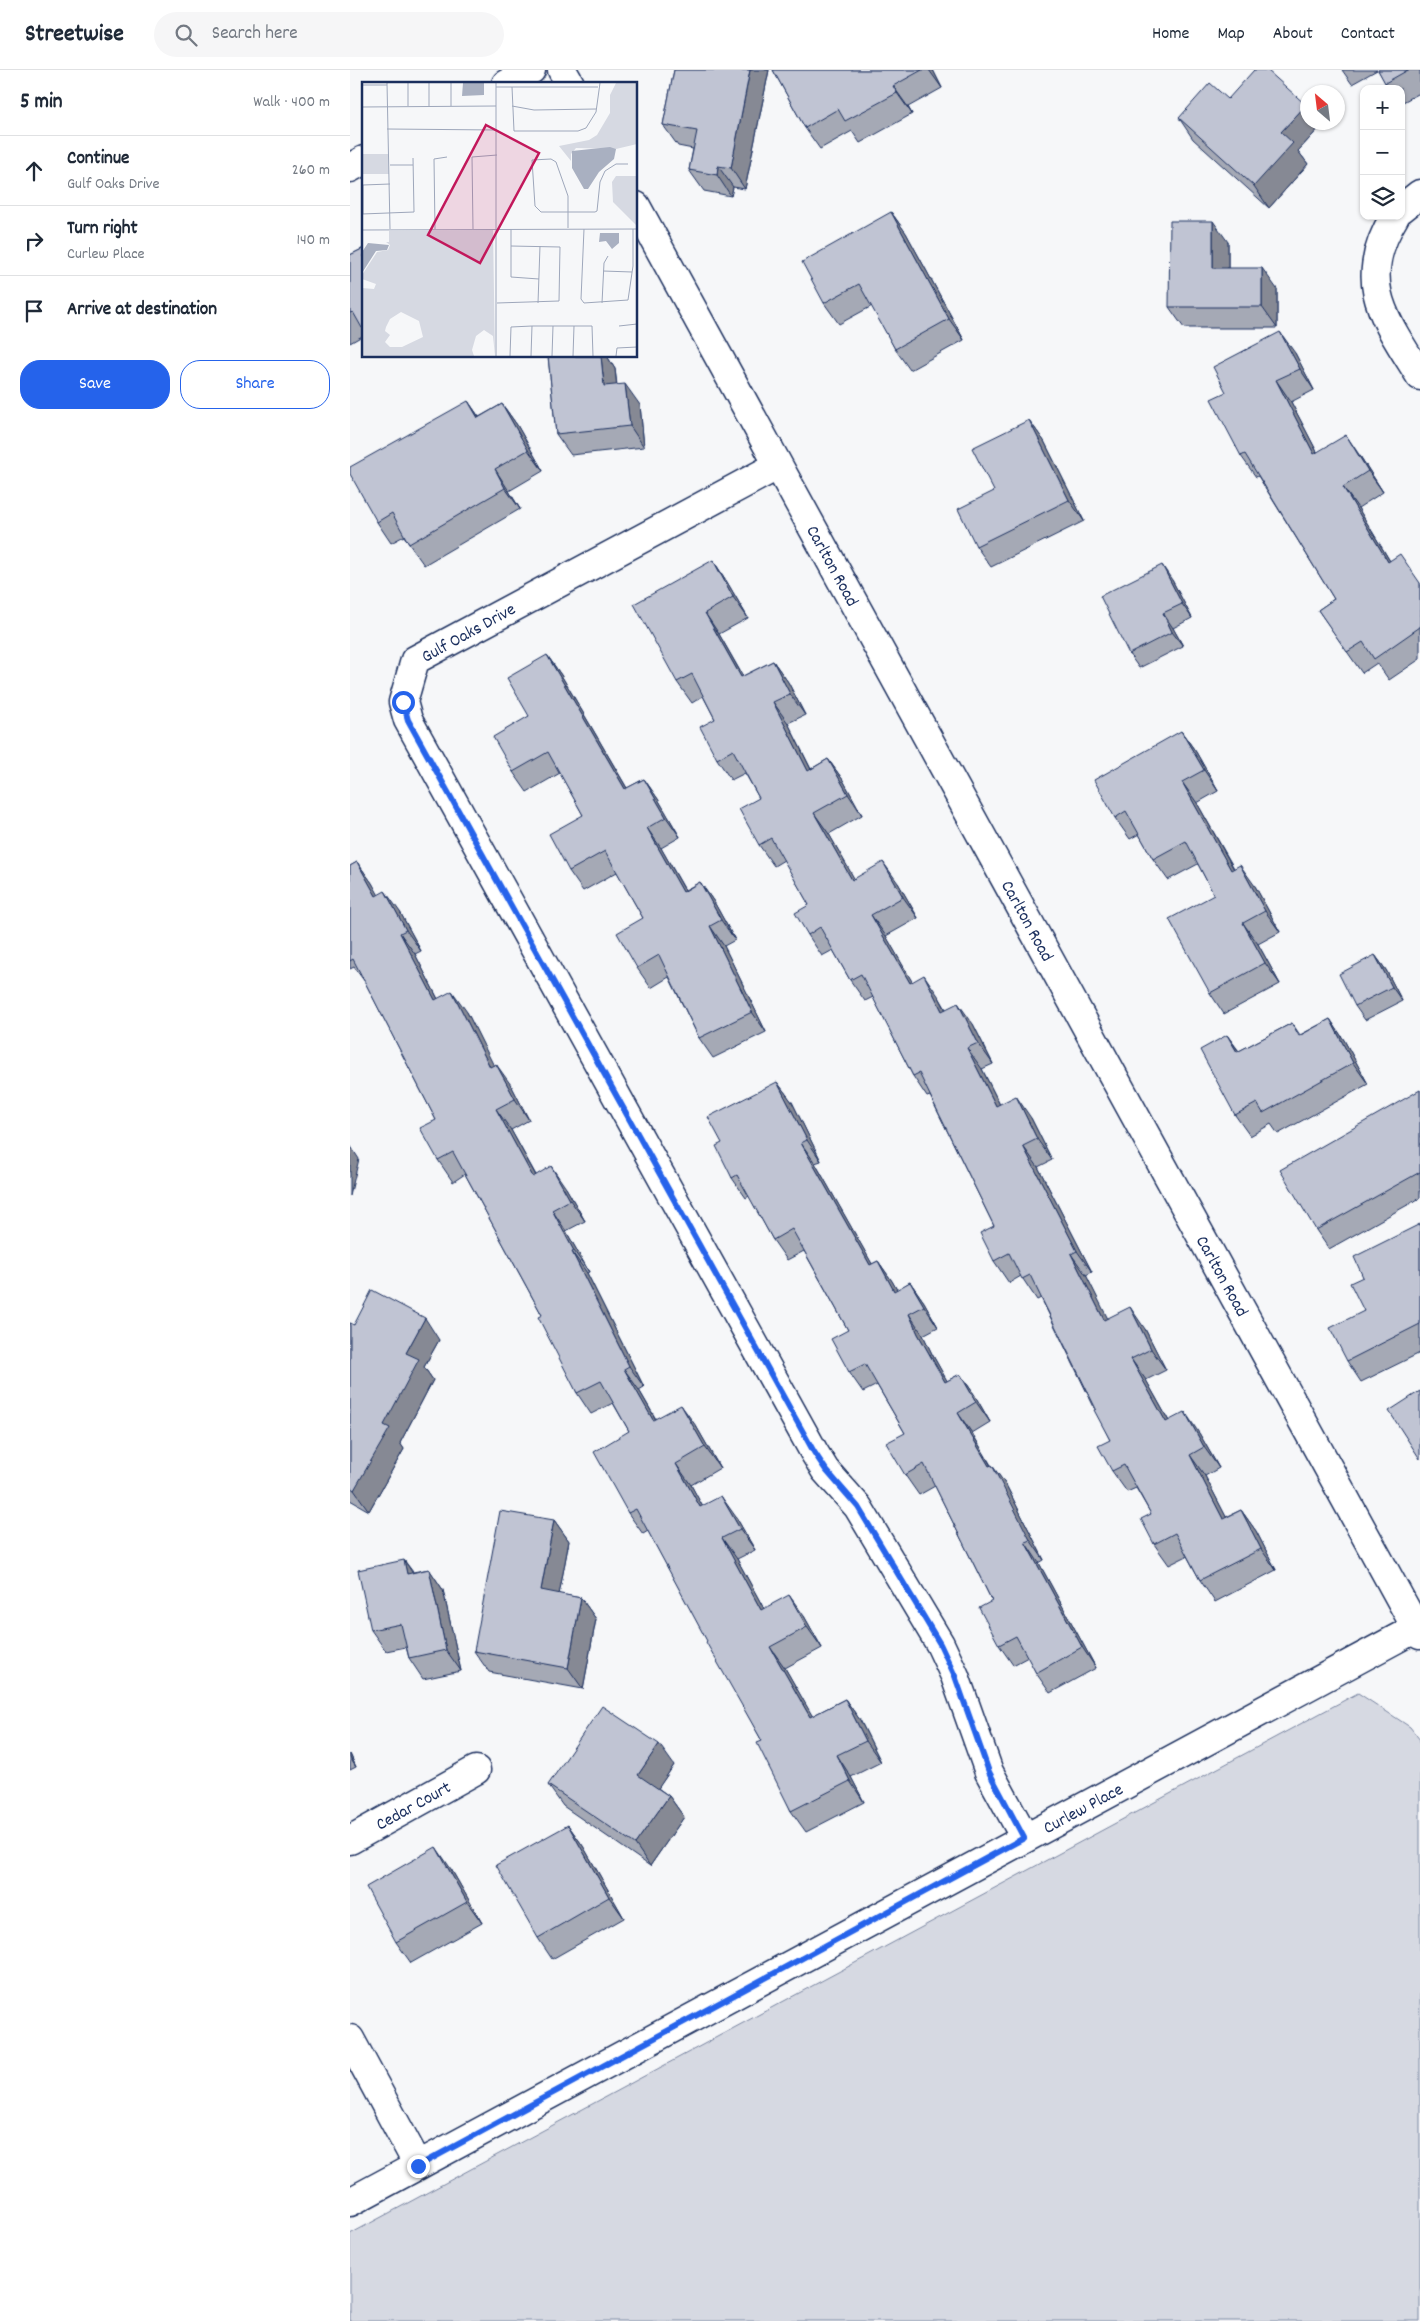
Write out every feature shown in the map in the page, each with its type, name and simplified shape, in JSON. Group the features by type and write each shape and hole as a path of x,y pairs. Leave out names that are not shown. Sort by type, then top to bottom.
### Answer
{"street":[{"path":"510,82 531,70"},
{"path":"562,70 569,82"},
{"path":"350,168 362,161"},
{"path":"1405,206 1420,194"},
{"name":"Carlton Road","path":"638,210 777,466 1419,1630"},
{"path":"1392,220 1382,236 1376,266 1376,293 1385,319 1420,376"},
{"name":"Gulf Oaks Drive","path":"777,466 415,660 403,702 408,720 417,738 809,1444 826,1470 858,1507 940,1644 955,1676 989,1772 1024,1838"},
{"name":"Curlew Place","path":"350,2202 1024,1838 1419,1630"},
{"name":"Cedar Court","path":"350,1840 476,1770"},
{"path":"350,2039 418,2166"}],"shaded area":[{"path":"1358,1693 1410,1727 1420,1740 1420,2321 350,2321 350,2234"}],"building":[{"path":"674,70 750,70 731,168 718,166 717,175 689,170 697,131 663,125"},
{"path":"773,70 922,70 893,86 897,93 845,121 838,109 805,128"},
{"path":"1254,70 1267,70 1300,100 1300,111 1281,132 1293,143 1254,186 1179,118 1210,83 1228,99"},
{"path":"1378,70 1408,70 1385,83"},
{"path":"891,212 949,319 895,349 859,284 824,303 802,262"},
{"path":"1170,221 1213,221 1213,268 1262,268 1262,307 1169,307"},
{"path":"362,249 362,328 353,312 350,313 350,255"},
{"path":"1280,332 1300,369 1276,380 1314,454 1346,435 1368,471 1343,487 1388,562 1400,554 1420,583 1420,627 1374,659 1363,642 1347,652 1318,610 1334,599 1245,454 1241,456 1211,399 1226,392 1213,367"},
{"path":"548,358 601,358 604,386 625,384 630,426 556,434"},
{"path":"468,401 478,418 502,404 528,450 495,469 505,488 409,544 392,513 377,522 350,474 350,467"},
{"path":"1029,420 1069,500 976,546 958,509 994,491 972,448"},
{"path":"713,560 733,597 705,613 741,677 773,661 790,694 773,702 808,771 828,759 848,794 814,813 852,880 883,862 903,897 871,915 910,983 924,975 942,1011 958,1003 978,1043 967,1048 996,1106 1016,1096 1037,1139 1023,1146 1077,1251 1071,1254 1104,1320 1130,1307 1151,1349 1131,1359 1166,1422 1185,1412 1204,1447 1190,1455 1223,1519 1241,1510 1261,1549 1200,1580 1175,1533 1154,1544 1141,1519 1151,1514 1124,1465 1112,1471 1098,1446 1110,1440 1030,1275 1022,1279 1009,1253 994,1261 980,1233 994,1226 919,1073 913,1076 861,974 850,980 820,927 808,935 795,913 809,905 771,838 759,845 739,809 759,798 733,750 717,759 700,727 715,719 692,674 677,682 634,604"},
{"path":"1162,565 1182,604 1163,613 1172,632 1129,654 1100,596"},
{"path":"547,655 625,789 644,779 666,817 647,828 683,892 700,882 721,920 710,926 752,1012 699,1038 659,955 637,968 617,933 643,918 605,851 569,871 549,834 583,815 548,752 513,772 493,737 529,716 507,678"},
{"path":"1181,731 1204,770 1182,782 1231,870 1240,865 1265,911 1243,923 1265,963 1210,993 1169,919 1214,895 1186,841 1153,859 1126,811 1115,818 1094,780"},
{"path":"357,862 376,896 385,891 406,930 400,933 435,1000 452,991 490,1067 496,1064 515,1099 496,1109 533,1177 551,1166 570,1200 552,1210 574,1251 572,1252 629,1366 624,1369 653,1420 681,1405 705,1447 676,1464 700,1507 721,1496 740,1529 722,1538 761,1610 789,1595 807,1627 770,1647 810,1717 845,1699 866,1741 837,1755 850,1781 791,1811 757,1743 762,1741 706,1642 636,1509 628,1513 594,1452 629,1431 601,1381 577,1393 538,1317 542,1315 453,1152 438,1160 420,1128 436,1120 353,959 350,961 350,866"},
{"path":"1375,955 1392,987 1355,1006 1339,974"},
{"path":"1330,1019 1353,1063 1263,1113 1257,1103 1235,1115 1200,1050 1227,1035 1237,1052 1292,1023 1299,1036"},
{"path":"777,1082 807,1140 801,1143 870,1265 878,1261 894,1291 910,1282 924,1306 909,1314 918,1334 945,1382 960,1374 976,1402 958,1413 989,1466 992,1465 1030,1540 1025,1542 1082,1647 1036,1673 1016,1636 999,1645 979,1608 992,1601 924,1464 905,1475 886,1443 905,1433 865,1364 849,1372 831,1339 848,1330 792,1229 773,1240 737,1175 732,1178 716,1146 722,1143 708,1117"},
{"path":"1420,1090 1420,1172 1316,1230 1280,1170"},
{"path":"1420,1224 1420,1324 1347,1361 1330,1328 1364,1311 1350,1283 1363,1277 1354,1257"},
{"path":"372,1290 425,1318 406,1353 419,1359 384,1425 390,1428 354,1490 350,1487 350,1323 354,1325"},
{"path":"1420,1391 1420,1459 1389,1411"},
{"path":"500,1511 554,1520 541,1590 581,1598 568,1668 474,1651"},
{"path":"404,1560 407,1574 429,1569 446,1650 409,1658 401,1624 371,1630 358,1570"},
{"path":"602,1706 659,1744 638,1775 669,1796 635,1844 548,1785"},
{"path":"568,1825 609,1897 538,1938 496,1865"},
{"path":"436,1847 467,1902 396,1942 366,1887"}],"route":[{"path":"403,702 408,720 617,1100 814,1452 826,1470 848,1493 858,1507 940,1644 955,1676 989,1772 1024,1838 418,2166"}]}
